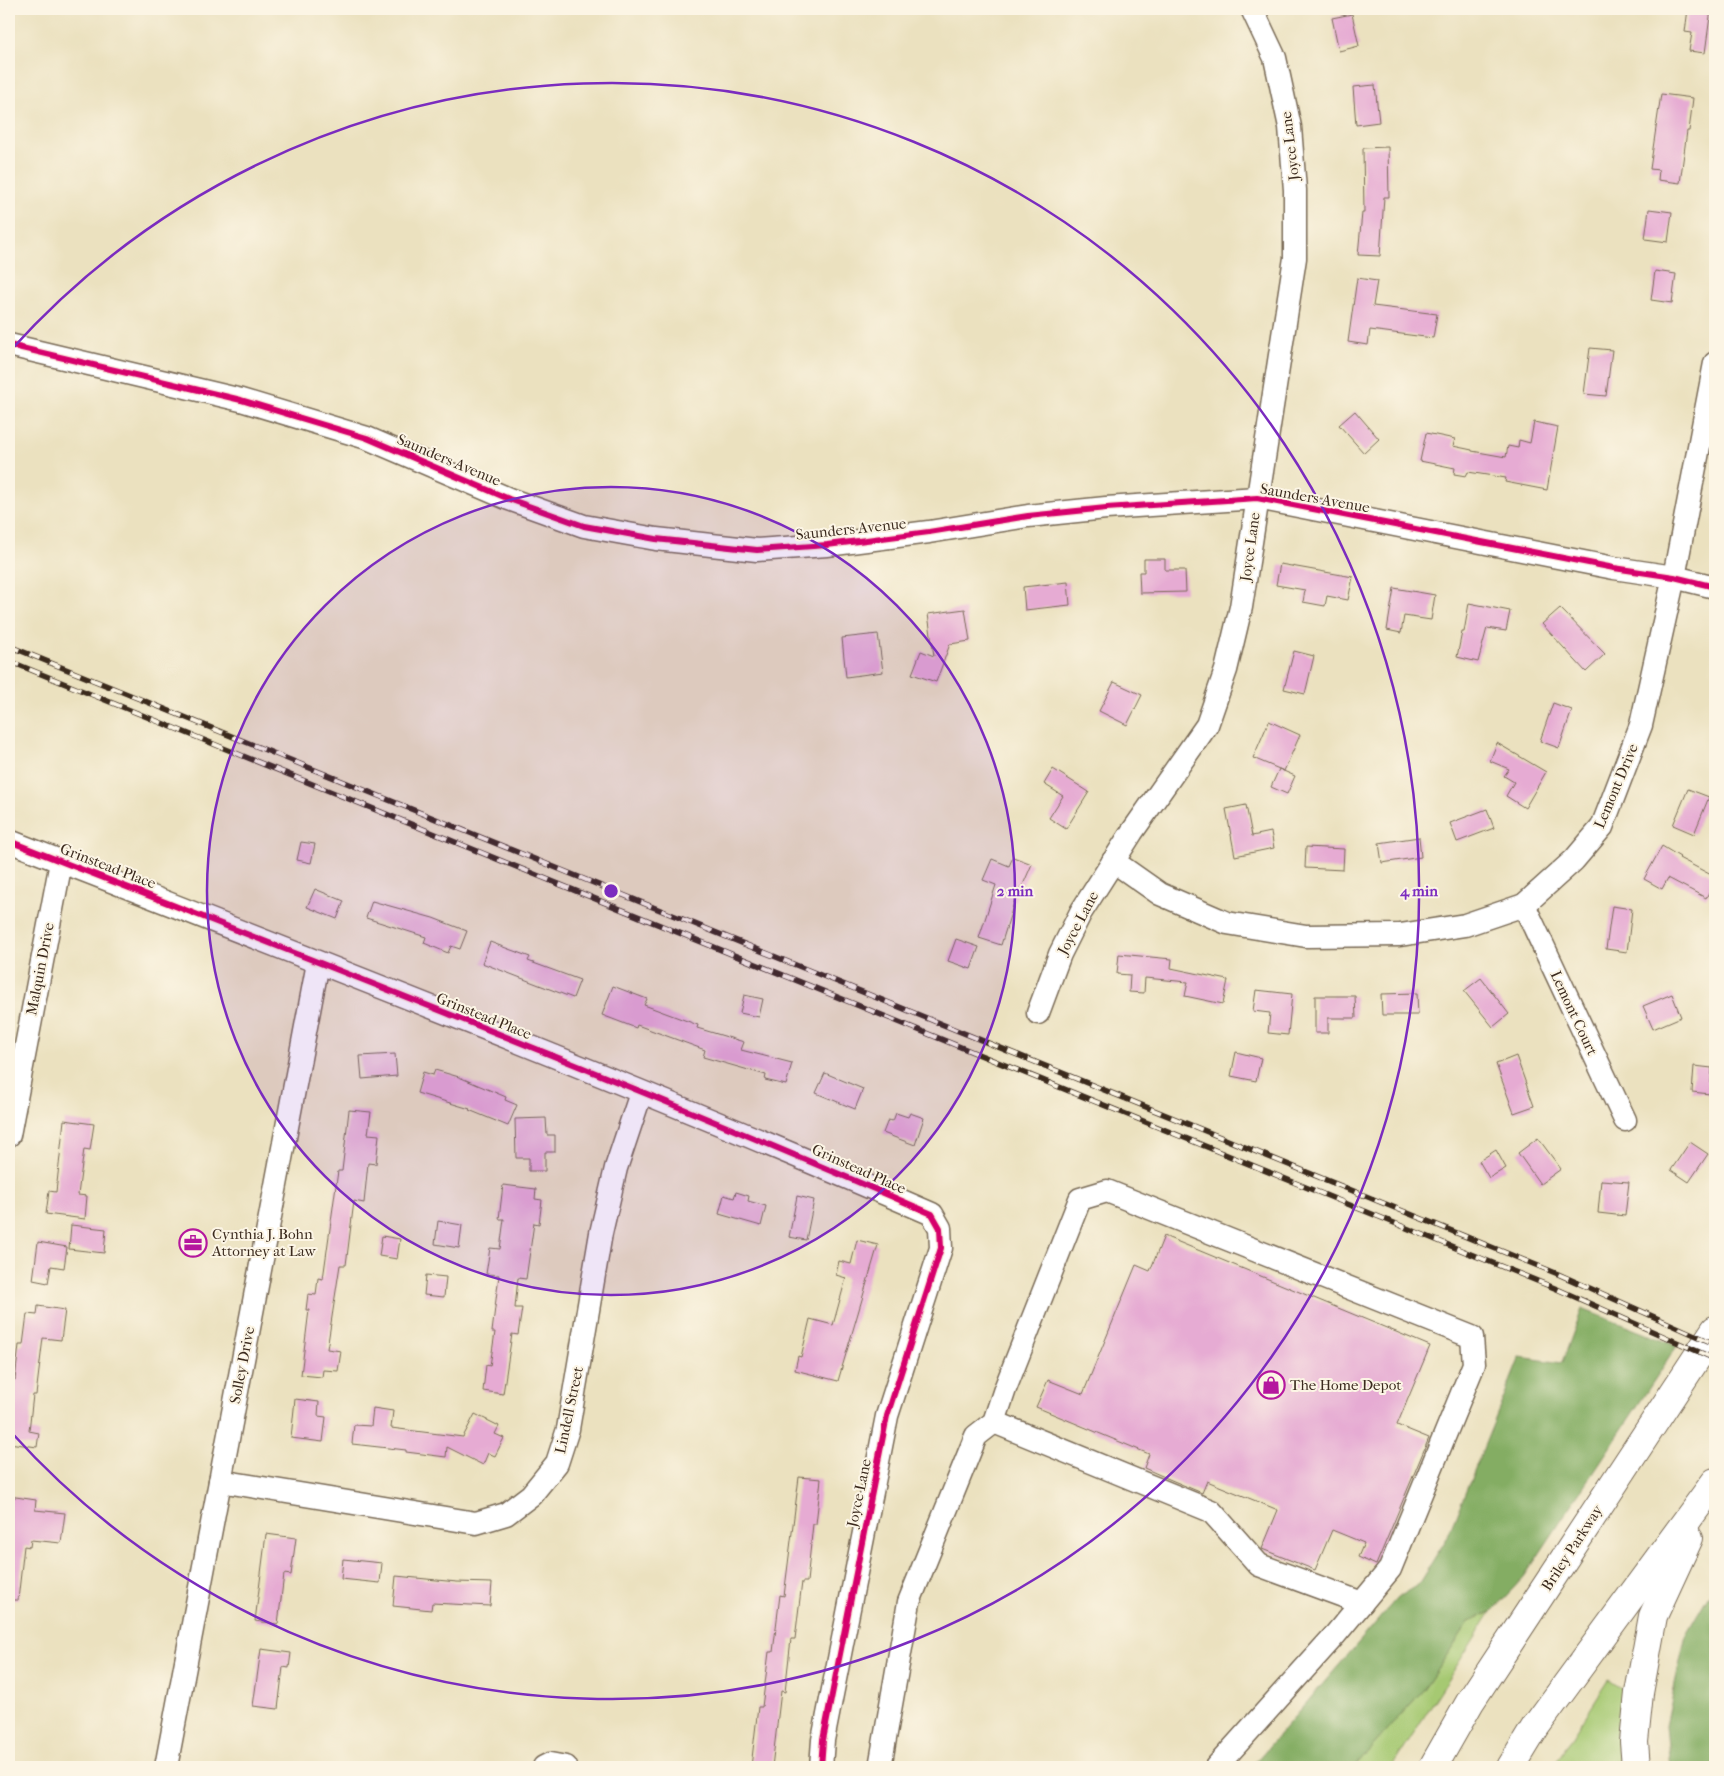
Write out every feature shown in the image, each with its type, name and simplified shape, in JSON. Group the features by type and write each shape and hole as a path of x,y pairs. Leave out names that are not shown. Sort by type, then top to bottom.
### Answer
{"highway":[{"name":"Briley Parkway","path":"1433,1767 1475,1694 1715,1330"},
{"path":"1511,1767 1536,1726 1715,1483"},
{"path":"1636,1767 1634,1742 1639,1693 1653,1616 1715,1483"}],"street":[{"name":"Joyce Lane","path":"1038,1013 1060,954 1081,912 1113,861 1207,726 1226,670 1241,607 1295,258 1295,190 1290,127 1275,58 1252,9"},
{"name":"Saunders Avenue","path":"9,345 259,406 367,438 509,499 584,526 656,538 757,550 845,543 1028,516 1257,498 1614,568 1674,577 1715,587"},
{"name":"Lemont Drive","path":"1113,861 1160,894 1227,922 1306,936 1400,935 1465,925 1524,905 1574,860 1602,827 1641,725 1674,577 1715,363"},
{"name":"Grinstead Place","path":"9,841 782,1149 932,1214 940,1228"},
{"name":"Malquin Drive","path":"9,1135 60,862"},
{"name":"Lemont Court","path":"1524,905 1625,1120"},
{"name":"Solley Drive","path":"166,1767 318,963"},
{"name":"Lindell Street","path":"220,1481 476,1523 506,1514 531,1496 557,1463 568,1429 601,1233 616,1168 641,1093"},
{"path":"880,1767 910,1602 976,1436 994,1422 1080,1199 1107,1191 1472,1337 1474,1364 1390,1569 1335,1635 1216,1767"},
{"name":"Joyce Lane","path":"822,1767 823,1740 887,1416 941,1248 940,1228"},
{"path":"994,1422 1211,1511 1259,1565 1362,1603"},
{"path":"544,1767 550,1764 566,1767"}],"green space":[{"path":"1582,1309 1677,1346 1524,1577 1491,1612 1469,1622 1424,1689 1354,1767 1251,1767 1397,1598 1417,1586 1447,1538 1520,1357 1562,1363"},
{"path":"1715,1584 1715,1767 1670,1767 1666,1726 1686,1634"},
{"path":"1491,1612 1392,1767 1354,1767 1424,1689 1469,1622"},
{"path":"1609,1680 1627,1692 1625,1767 1553,1767"}],"building":[{"path":"1688,9 1711,9 1705,53 1689,51 1692,33 1685,32"},
{"path":"1352,14 1359,46 1339,51 1332,18"},
{"path":"1375,85 1379,122 1356,125 1353,87"},
{"path":"1661,94 1693,98 1680,183 1658,180 1659,170 1650,169"},
{"path":"1388,147 1389,197 1384,197 1380,256 1358,255 1362,213 1364,213 1363,148"},
{"path":"1649,209 1672,212 1668,242 1645,239"},
{"path":"1655,271 1676,274 1672,303 1651,300"},
{"path":"1357,278 1377,281 1373,306 1437,314 1433,338 1370,330 1368,345 1348,342"},
{"path":"1590,348 1612,350 1606,396 1584,394"},
{"path":"1355,411 1379,439 1364,453 1339,425"},
{"path":"1534,422 1558,427 1547,490 1505,482 1506,478 1468,472 1466,476 1454,474 1455,468 1420,461 1426,433 1455,439 1453,446 1506,457 1508,446 1518,448 1519,440 1530,443"},
{"path":"1144,559 1165,559 1165,570 1185,570 1186,592 1140,593 1139,572 1144,572"},
{"path":"1280,564 1353,577 1348,600 1327,596 1325,606 1303,602 1305,590 1276,585"},
{"path":"1068,582 1070,605 1025,610 1023,587"},
{"path":"1394,588 1435,595 1431,620 1404,616 1401,633 1387,630"},
{"path":"1469,603 1510,611 1506,631 1487,628 1478,662 1457,657"},
{"path":"1560,608 1605,654 1586,672 1542,624"},
{"path":"965,609 970,641 950,644 936,682 912,674 921,651 934,656 928,614"},
{"path":"878,634 883,672 846,677 842,638"},
{"path":"1294,651 1314,656 1305,694 1284,689"},
{"path":"1114,682 1142,695 1127,725 1099,711"},
{"path":"1553,703 1572,710 1559,748 1540,741"},
{"path":"1269,721 1300,735 1284,771 1253,758"},
{"path":"1497,743 1546,772 1525,808 1506,796 1514,782 1504,776 1509,769 1490,761"},
{"path":"1053,769 1089,792 1066,829 1049,818 1063,796 1044,784"},
{"path":"1279,769 1295,776 1287,794 1271,787"},
{"path":"1688,789 1709,797 1694,834 1673,825"},
{"path":"1246,805 1252,836 1271,832 1274,848 1235,856 1226,809"},
{"path":"1487,809 1494,828 1457,842 1450,823"},
{"path":"1419,837 1421,857 1382,863 1379,843"},
{"path":"301,842 315,844 311,863 297,860"},
{"path":"1662,846 1679,858 1715,877 1715,881 1706,898 1668,878 1662,889 1644,879"},
{"path":"1306,847 1344,849 1343,870 1305,868"},
{"path":"1013,857 1032,864 1019,894 1017,893 1001,945 979,938 996,885 983,880 992,859 1009,866"},
{"path":"315,889 344,901 337,919 307,907"},
{"path":"372,901 433,918 467,931 460,949 451,946 448,953 424,943 426,937 366,918"},
{"path":"1612,906 1632,909 1627,952 1606,949"},
{"path":"956,939 979,947 971,969 948,961"},
{"path":"490,942 530,957 528,961 580,980 573,998 482,963"},
{"path":"1119,954 1172,959 1171,968 1228,980 1223,1004 1185,996 1188,982 1145,978 1144,993 1129,992 1130,975 1117,974"},
{"path":"1481,978 1509,1014 1493,1027 1464,991"},
{"path":"613,986 647,999 644,1005 698,1025 697,1028 744,1042 741,1050 792,1063 786,1085 765,1080 766,1075 703,1057 705,1050 637,1025 636,1028 602,1015"},
{"path":"1256,990 1292,994 1288,1035 1268,1033 1270,1013 1253,1011"},
{"path":"1417,993 1418,1015 1382,1015 1381,994"},
{"path":"1672,994 1681,1017 1653,1029 1643,1006"},
{"path":"744,995 763,999 759,1017 740,1013"},
{"path":"1315,996 1355,996 1356,1018 1328,1018 1328,1033 1315,1033"},
{"path":"1236,1052 1261,1058 1256,1081 1231,1076"},
{"path":"395,1054 397,1076 362,1079 360,1056"},
{"path":"1516,1056 1534,1106 1514,1113 1496,1064"},
{"path":"1694,1066 1712,1068 1710,1094 1692,1092"},
{"path":"435,1070 459,1077 506,1097 505,1100 517,1105 508,1126 470,1109 417,1093 423,1072 433,1075"},
{"path":"825,1073 863,1089 855,1109 816,1093"},
{"path":"349,1110 371,1112 368,1134 379,1135 376,1164 368,1163 364,1203 354,1201 346,1265 340,1265 327,1349 341,1351 338,1371 323,1370 322,1377 301,1375 309,1310 306,1310 308,1294 316,1295 318,1278 323,1279 338,1171 342,1171"},
{"path":"896,1113 908,1117 910,1113 924,1118 915,1145 883,1133 888,1120 893,1121"},
{"path":"546,1118 547,1135 555,1135 555,1152 545,1152 545,1171 529,1171 529,1158 516,1158 515,1119"},
{"path":"64,1120 94,1124 90,1150 84,1149 78,1195 87,1196 85,1219 46,1214 49,1191 56,1192"},
{"path":"1538,1138 1561,1169 1540,1184 1518,1153"},
{"path":"1690,1142 1708,1154 1689,1182 1671,1170"},
{"path":"1496,1150 1506,1168 1489,1178 1479,1161"},
{"path":"1601,1180 1629,1182 1625,1216 1598,1213"},
{"path":"503,1185 536,1189 535,1199 542,1200 539,1224 534,1223 526,1279 518,1278 515,1308 522,1308 518,1335 512,1334 503,1394 483,1391 486,1365 490,1366 495,1332 492,1332 499,1275 486,1274 490,1248 500,1249 504,1219 499,1219"},
{"path":"736,1192 749,1196 748,1201 766,1206 761,1226 719,1214 724,1195 734,1198"},
{"path":"797,1196 814,1200 806,1240 789,1237"},
{"path":"438,1221 462,1225 459,1248 435,1244"},
{"path":"71,1225 106,1229 104,1253 69,1249"},
{"path":"382,1236 400,1239 397,1259 379,1256"},
{"name":"The Home Depot","path":"1164,1236 1430,1346 1397,1425 1429,1438 1376,1565 1358,1557 1364,1543 1332,1530 1315,1570 1262,1549 1278,1510 1207,1481 1202,1493 1169,1479 1144,1468 1149,1454 1036,1407 1048,1380 1083,1394 1136,1265 1150,1271"},
{"path":"857,1240 878,1245 838,1381 795,1370 798,1356 801,1357 810,1319 833,1325 846,1278 836,1275 839,1261 851,1264"},
{"path":"38,1242 67,1247 64,1268 51,1266 48,1283 33,1280"},
{"path":"426,1275 446,1277 444,1297 424,1295"},
{"path":"38,1306 65,1310 61,1340 43,1338 36,1395 33,1395 29,1431 39,1433 37,1447 9,1443 9,1411 19,1345 23,1345 27,1314 37,1315"},
{"path":"295,1399 319,1402 318,1416 326,1417 323,1442 291,1438"},
{"path":"373,1408 393,1411 391,1428 463,1437 475,1414 499,1426 495,1434 504,1438 495,1456 488,1453 483,1465 447,1447 446,1457 352,1444 354,1425 371,1426"},
{"path":"799,1477 821,1479 816,1524 813,1524 807,1582 802,1582 795,1639 791,1639 785,1692 781,1691 772,1767 751,1767 758,1707 762,1707 769,1652 773,1652 780,1595 784,1596"},
{"path":"9,1496 36,1500 35,1510 65,1513 61,1543 31,1540 30,1547 24,1546 18,1600 9,1600"},
{"path":"266,1534 296,1538 291,1575 284,1574 278,1624 255,1621"},
{"path":"343,1559 382,1563 380,1583 341,1579"},
{"path":"396,1576 457,1582 492,1583 490,1606 432,1603 431,1610 393,1606"},
{"path":"261,1649 291,1653 289,1668 283,1667 278,1709 253,1706"}],"railway":[{"path":"9,646 1558,1274 1715,1344"},
{"path":"9,661 1557,1289 1715,1359"}],"cycle path":[{"path":"9,345 241,400 367,438 509,499 584,526 656,539 757,550 827,545 929,532 1028,516 1106,508 1257,498 1614,568 1674,577 1715,587"},
{"path":"9,841 357,977 588,1070 932,1214 940,1228 941,1248 887,1416 823,1740 821,1767"}],"place":[{"name":"Cynthia J. Bohn Attorney at Law","path":"193,1243"},
{"name":"The Home Depot","path":"1271,1385"}]}
